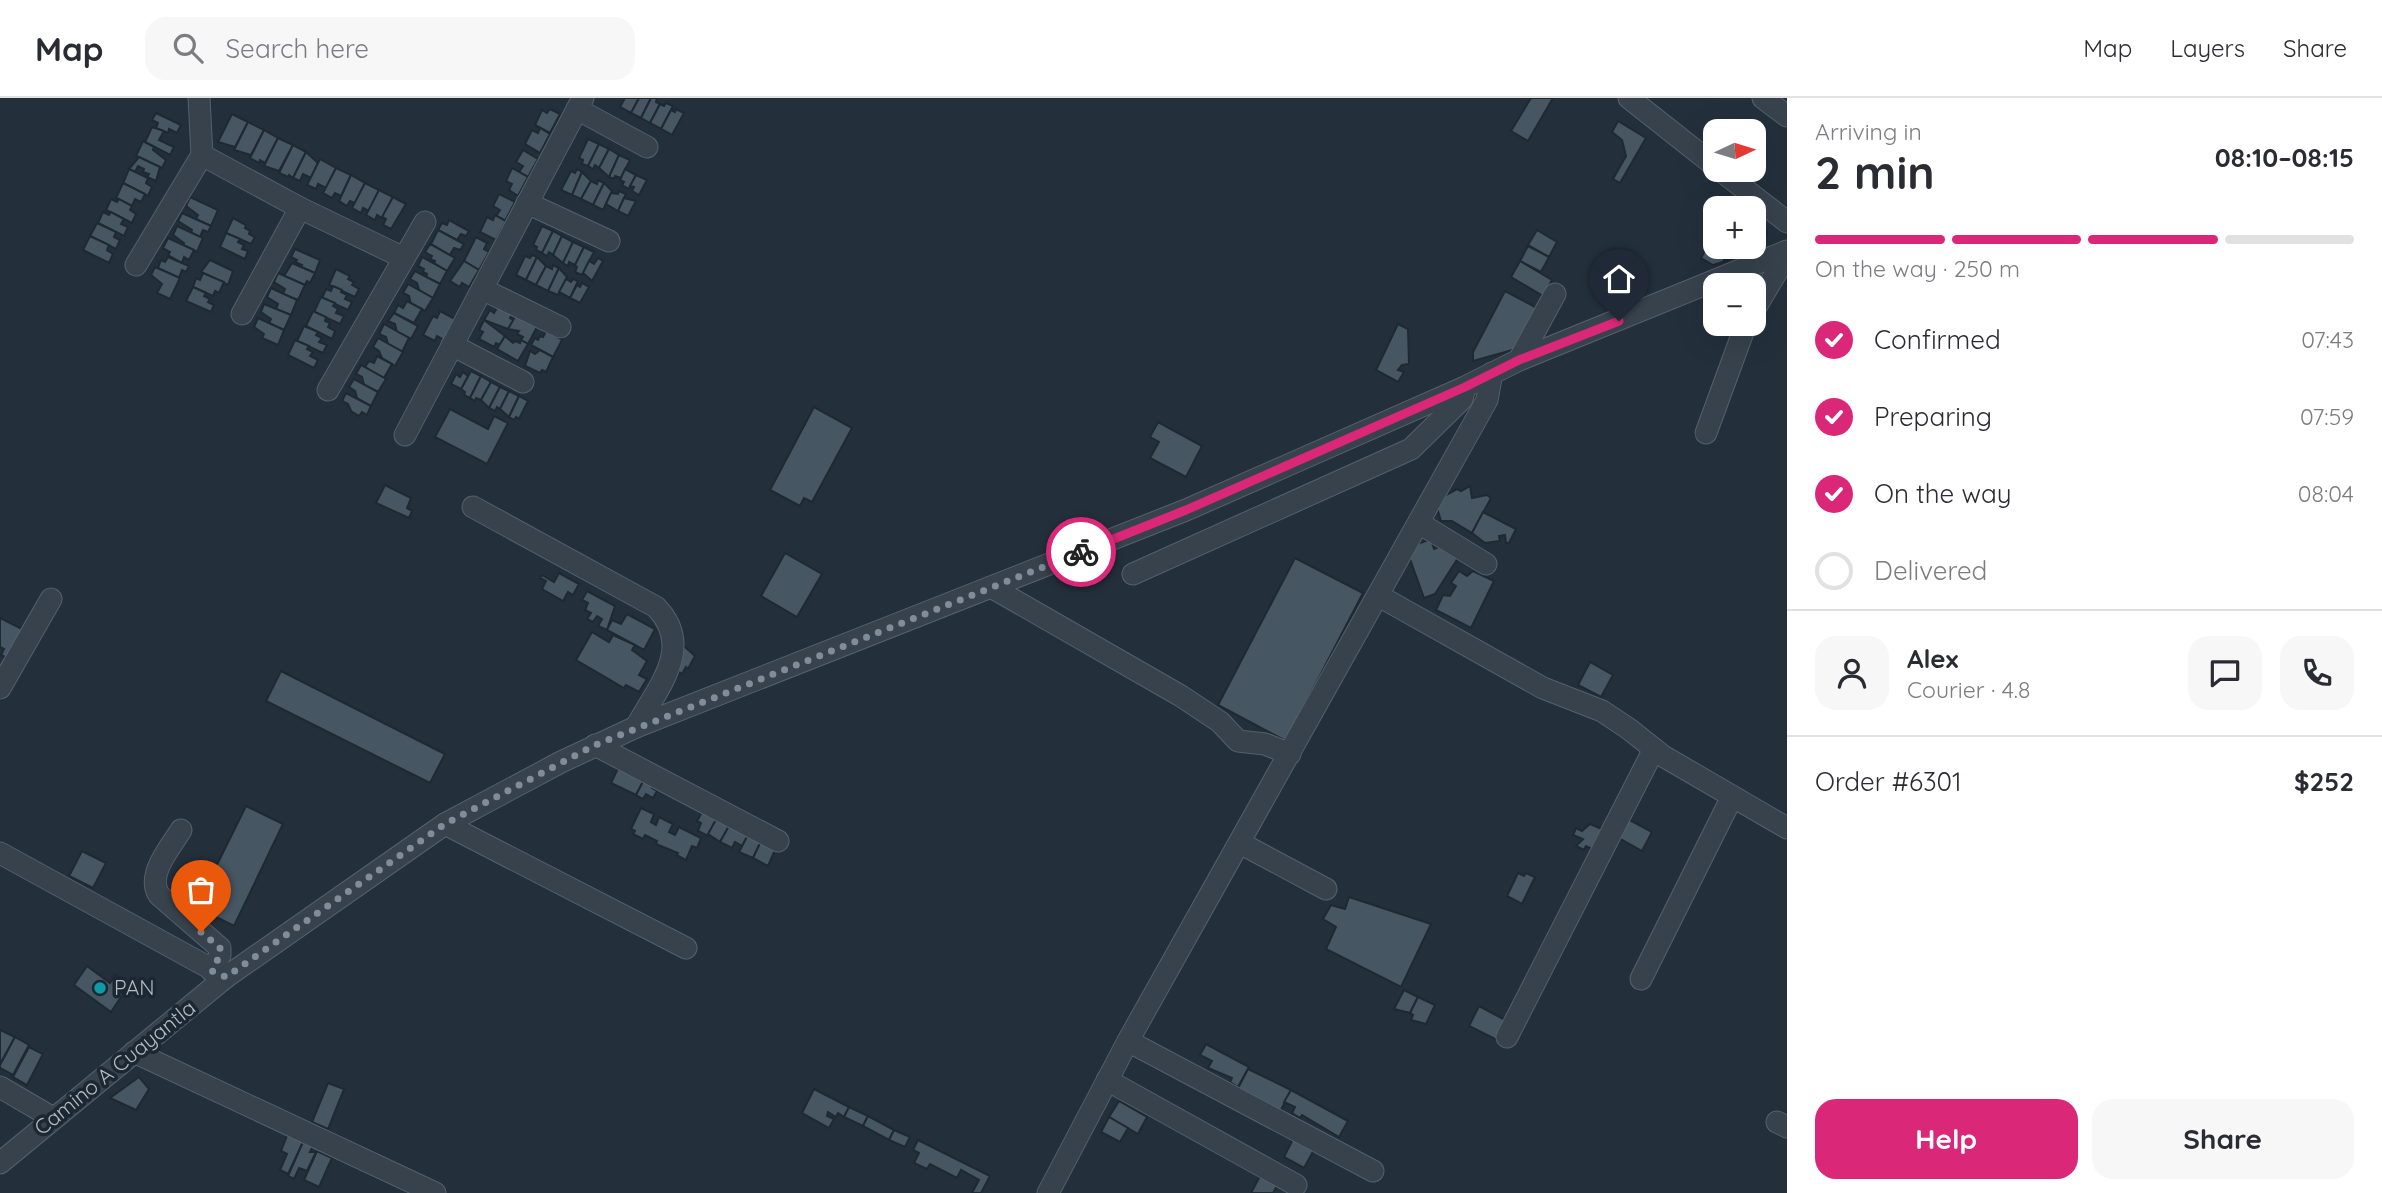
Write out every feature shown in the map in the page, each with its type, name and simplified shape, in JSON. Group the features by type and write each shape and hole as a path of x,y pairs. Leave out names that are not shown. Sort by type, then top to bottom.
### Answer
{"street":[{"path":"136,265 202,155 199,98"},
{"path":"1629,98 1703,157"},
{"path":"1763,98 1787,116"},
{"path":"405,435 580,104 647,147"},
{"path":"202,155 300,208 404,258"},
{"path":"1735,182 1787,222"},
{"path":"527,203 609,241"},
{"path":"242,314 300,208"},
{"path":"328,390 425,222"},
{"path":"1766,289 1787,253"},
{"name":"Camino A Cuayantla","path":"0,1163 134,1052 219,974 445,824 595,745 1186,510 1465,387 1519,360 1787,253"},
{"path":"482,289 559,327"},
{"path":"1519,360 1555,294"},
{"path":"1706,433 1742,336"},
{"path":"452,345 523,382"},
{"path":"1048,1193 1128,1041 1379,596 1486,400 1492,373"},
{"path":"1133,574 1411,449 1462,399 1465,387"},
{"path":"473,507 656,607 669,621 674,640 673,660 636,727"},
{"path":"1419,523 1486,564"},
{"path":"991,587 1181,696 1220,722 1238,741 1265,744 1290,754"},
{"path":"1379,596 1543,688 1602,711 1654,749 1787,828"},
{"path":"0,688 51,599"},
{"path":"595,745 778,841"},
{"path":"1507,1037 1654,749"},
{"path":"1641,979 1732,797"},
{"path":"445,824 686,948"},
{"path":"0,853 219,974 220,948 167,902 154,886 154,877 181,830"},
{"path":"1240,843 1326,889"},
{"path":"1128,1041 1373,1171"},
{"path":"134,1052 435,1193"},
{"path":"1107,1080 1296,1185"},
{"path":"0,1087 53,1118"}],"building":[{"path":"625,98 639,98 631,113 620,107"},
{"path":"639,98 651,98 641,118 631,113"},
{"path":"651,98 657,98 656,102 660,104 650,123 641,118"},
{"path":"1531,98 1553,98 1528,141 1511,131"},
{"path":"666,103 673,106 661,129 650,123 660,104 664,106"},
{"path":"550,109 560,114 550,133 535,125 542,110 547,113"},
{"path":"676,109 684,113 672,135 661,129 671,110 675,112"},
{"path":"156,113 181,125 177,133 156,128 158,123 152,120"},
{"path":"232,114 248,122 235,147 218,142"},
{"path":"1618,121 1646,138 1620,183 1613,179 1626,156 1622,140 1612,132"},
{"path":"248,122 264,130 251,155 234,150"},
{"path":"152,127 164,131 159,140 174,147 170,155 145,142"},
{"path":"540,128 550,134 540,153 525,144 532,130 538,133"},
{"path":"264,130 278,138 265,163 260,160 259,163 250,158"},
{"path":"278,138 293,145 279,171 264,166"},
{"path":"588,139 599,144 588,166 582,164 583,160 579,158"},
{"path":"143,141 154,147 153,150 166,160 162,168 136,156"},
{"path":"599,144 609,149 599,168 595,165 593,169 588,166"},
{"path":"293,145 306,152 293,178 279,173"},
{"path":"609,149 619,155 609,177 599,168"},
{"path":"523,150 538,159 528,177 519,172 523,166 516,162"},
{"path":"306,152 318,163 311,178 303,174 300,181 293,178"},
{"path":"619,155 630,160 621,178 615,176 614,179 609,177"},
{"path":"139,157 160,167 156,181 147,177 149,174 138,166 135,172 129,169"},
{"path":"320,159 336,168 326,188 318,184 316,189 307,185"},
{"path":"336,168 351,175 341,196 335,193 332,198 323,193"},
{"path":"512,168 528,177 518,196 509,190 512,184 506,181"},
{"path":"129,169 148,178 146,183 152,187 148,196 123,183"},
{"path":"577,169 582,172 572,195 561,190 571,171 575,173"},
{"path":"625,169 636,175 629,189 622,185 624,182 620,180"},
{"path":"582,172 591,181 581,199 572,195"},
{"path":"351,175 365,183 355,203 350,201 347,206 339,201"},
{"path":"636,175 647,180 639,195 632,191 634,187 630,186"},
{"path":"598,180 604,183 593,205 581,199 591,181 597,184"},
{"path":"123,183 145,194 141,202 135,199 132,206 116,198"},
{"path":"365,183 379,190 369,211 363,208 361,213 352,208"},
{"path":"604,183 612,191 603,210 593,205"},
{"path":"379,190 393,197 382,218 377,215 375,220 366,215"},
{"path":"619,191 626,194 618,211 606,204 611,193 618,194"},
{"path":"499,194 515,202 505,221 496,216 500,210 493,206"},
{"path":"190,197 218,210 211,226 196,219 198,215 186,206"},
{"path":"393,197 406,204 391,229 383,225 386,219 382,217"},
{"path":"624,198 636,201 628,216 618,211"},
{"path":"111,199 117,202 119,199 132,206 130,210 136,214 132,223 106,210"},
{"path":"103,212 109,215 111,212 124,219 121,224 128,227 124,236 98,223"},
{"path":"182,213 211,226 208,232 203,230 200,237 191,233 192,230 178,221"},
{"path":"495,215 506,221 496,240 480,232 487,217 493,220"},
{"path":"233,218 246,225 249,234 255,237 251,244 226,233"},
{"path":"449,220 469,231 466,236 461,234 457,240 438,230 442,223 447,225"},
{"path":"97,223 116,232 114,237 120,240 116,249 90,236"},
{"path":"177,226 203,238 197,252 183,245 184,243 173,235"},
{"path":"542,226 553,231 542,253 533,245"},
{"path":"438,230 464,244 460,250 454,248 450,255 431,244"},
{"path":"1537,230 1557,242 1549,257 1528,245"},
{"path":"553,231 562,236 553,255 549,252 547,256 542,253"},
{"path":"226,233 240,239 238,242 244,245 242,249 248,251 245,259 220,247"},
{"path":"90,236 109,245 107,250 113,254 109,263 83,250"},
{"path":"562,236 573,242 563,263 553,255"},
{"path":"476,237 487,243 484,249 489,252 479,270 464,261"},
{"path":"168,238 194,250 189,260 184,257 182,263 168,255 170,252 163,248"},
{"path":"573,242 584,247 575,265 569,262 568,266 563,263"},
{"path":"430,244 455,258 447,271 434,263 435,261 430,259 432,256 425,252"},
{"path":"1528,246 1549,257 1541,272 1520,261"},
{"path":"584,247 594,252 582,275 575,272 575,265"},
{"path":"295,249 320,260 315,273 295,262 297,260 291,257"},
{"path":"1703,254 1703,259 1724,259 1713,265 1701,258"},
{"path":"532,255 537,257 526,280 516,275 525,256 530,258"},
{"path":"168,257 189,266 186,272 182,270 179,278 158,268 161,260 165,262"},
{"path":"422,257 447,271 440,284 426,277 424,269 418,266"},
{"path":"537,257 546,266 536,285 526,280"},
{"path":"598,258 603,261 592,281 583,273 589,261 594,264"},
{"path":"210,260 233,271 228,285 201,272"},
{"path":"464,261 479,270 469,287 462,283 460,287 450,281"},
{"path":"1520,261 1552,280 1543,296 1511,277"},
{"path":"292,263 315,273 310,283 307,281 305,285 284,276"},
{"path":"553,265 559,268 548,291 536,285 546,266 552,269"},
{"path":"155,267 180,278 170,299 157,293 162,284 151,275"},
{"path":"559,268 567,277 558,295 548,291"},
{"path":"336,269 350,276 348,279 354,282 352,285 359,289 355,297 329,285"},
{"path":"415,271 440,284 433,298 419,290 417,283 410,279"},
{"path":"203,273 224,282 219,293 215,291 213,296 193,287 196,278 200,280"},
{"path":"278,273 305,285 298,300 283,294 285,289 274,282"},
{"path":"566,279 571,282 573,279 578,281 570,298 559,292"},
{"path":"582,283 589,287 580,303 570,298 577,285 580,287"},
{"path":"408,284 433,298 425,311 411,304 409,296 403,293"},
{"path":"333,286 342,290 341,292 347,295 345,299 352,302 348,310 322,298 326,289 331,291"},
{"path":"193,287 206,293 204,296 210,299 208,302 214,305 211,312 186,301"},
{"path":"271,288 297,300 291,315 276,309 278,304 267,297"},
{"path":"1505,291 1537,308 1516,349 1473,361 1473,352"},
{"path":"321,297 335,303 333,306 338,309 336,313 344,316 340,324 314,312"},
{"path":"407,301 422,309 414,323 394,313 398,305 403,308"},
{"path":"264,304 291,315 284,330 269,323 271,319 261,312"},
{"path":"498,306 512,314 510,318 514,320 508,329 484,320 490,310 494,313"},
{"path":"313,311 326,317 325,321 330,323 328,327 335,331 332,339 306,326"},
{"path":"440,311 455,319 444,340 437,336 435,341 423,335 433,316 437,318"},
{"path":"394,313 418,326 411,339 397,332 395,324 388,321"},
{"path":"516,315 537,327 528,344 521,340 523,337 517,334 519,331 508,329"},
{"path":"258,318 284,330 278,345 262,338 264,334 254,327"},
{"path":"484,320 505,336 500,345 496,343 494,347 479,339 483,332 479,330"},
{"path":"384,324 409,338 402,352 388,344 386,337 379,334"},
{"path":"1398,324 1408,329 1409,364 1402,365 1398,370 1404,372 1398,382 1376,370"},
{"path":"304,326 318,332 316,335 322,338 319,342 327,345 323,353 297,341"},
{"path":"546,331 562,340 553,357 531,345 535,338 538,340 540,336 543,337"},
{"path":"505,336 513,343 520,343 521,340 528,344 518,361 497,349"},
{"path":"378,338 403,352 395,366 382,358 379,351 373,347"},
{"path":"295,340 309,346 307,349 313,352 310,356 318,360 314,368 288,355"},
{"path":"540,350 553,357 546,372 542,370 540,373 525,366 530,351 535,354"},
{"path":"377,356 392,364 384,378 365,367 369,361 374,363"},
{"path":"361,365 386,379 378,392 364,385 362,377 356,374"},
{"path":"471,371 481,376 470,398 464,395 465,392 461,389"},
{"path":"463,372 468,376 461,389 451,384 456,374 460,377"},
{"path":"481,376 491,382 481,400 476,398 475,401 470,398"},
{"path":"354,379 378,392 371,406 357,398 355,391 349,387"},
{"path":"491,382 500,387 489,408 481,400"},
{"path":"500,387 509,391 500,409 497,407 495,411 489,408"},
{"path":"509,391 519,396 509,417 500,409"},
{"path":"346,393 371,406 367,415 362,412 359,416 351,411 348,404 342,401"},
{"path":"519,396 528,401 519,419 516,417 514,420 509,417"},
{"path":"814,407 852,428 812,502 804,498 800,506 770,490"},
{"path":"450,409 488,429 494,416 508,423 487,464 435,437"},
{"path":"1158,422 1202,446 1186,477 1150,458 1159,442 1150,437"},
{"path":"385,485 411,498 407,508 412,511 409,518 376,503"},
{"path":"1470,486 1472,498 1487,495 1491,498 1472,533 1452,521 1441,521 1435,501 1457,489 1461,491"},
{"path":"1483,512 1516,529 1509,543 1506,543 1505,535 1499,536 1500,541 1485,543 1472,533"},
{"path":"1431,539 1434,549 1439,547 1458,558 1435,594 1424,598 1406,548"},
{"path":"785,553 822,574 797,617 761,596"},
{"path":"1295,558 1363,593 1286,741 1218,705"},
{"path":"1459,571 1467,576 1473,571 1494,581 1471,628 1436,610 1443,595 1450,596 1456,586 1451,583"},
{"path":"559,573 579,584 573,595 568,592 563,601 542,589 546,581 540,578 542,575 554,582"},
{"path":"587,591 615,606 607,630 598,626 602,619 597,616 593,622 587,619 591,613 585,610 588,603 582,600"},
{"path":"627,614 655,629 644,650 607,630 612,620 621,624"},
{"path":"0,618 24,630 9,659 1,655 4,649 0,647"},
{"path":"592,632 609,642 613,635 635,645 632,650 647,661 639,675 647,679 639,692 626,685 624,688 576,660"},
{"path":"684,646 695,656 688,669 686,667 678,676 670,672"},
{"path":"1590,662 1613,675 1601,697 1578,685"},
{"path":"281,671 445,754 430,783 266,701"},
{"path":"621,762 646,776 636,795 611,783"},
{"path":"646,776 656,781 652,788 657,791 653,798 646,794 643,799 636,795"},
{"path":"246,806 283,824 234,926 196,907"},
{"path":"705,807 719,814 708,836 698,831 701,823 697,821"},
{"path":"641,808 654,814 651,822 656,825 659,817 673,824 669,832 675,835 679,827 701,838 697,848 692,846 686,860 645,835 643,839 633,834 635,831 631,829"},
{"path":"719,814 733,819 720,842 708,834"},
{"path":"1626,818 1652,832 1642,851 1619,838"},
{"path":"730,824 749,834 742,846 735,842 732,848 720,842"},
{"path":"1590,824 1602,829 1592,849 1586,846 1584,850 1576,846 1583,839 1573,835 1576,828 1582,831"},
{"path":"751,829 763,837 753,858 739,852"},
{"path":"763,837 778,843 768,866 753,858"},
{"path":"82,851 106,863 93,888 69,876"},
{"path":"1518,873 1535,877 1522,904 1507,896"},
{"path":"1349,897 1431,924 1401,987 1326,949 1336,927 1323,919 1331,905 1345,909"},
{"name":"PAN","path":"87,966 110,983 115,975 125,983 119,991 123,994 111,1012 74,985"},
{"path":"1404,990 1418,997 1410,1013 1394,1009"},
{"path":"1418,997 1435,1005 1426,1024 1411,1020 1413,1015 1410,1013"},
{"path":"1479,1006 1507,1021 1497,1040 1469,1026"},
{"path":"0,1030 15,1037 0,1064"},
{"path":"15,1037 29,1045 13,1075 0,1068 0,1065"},
{"path":"1206,1044 1249,1067 1238,1087 1230,1082 1232,1078 1208,1068 1212,1061 1200,1055"},
{"path":"29,1047 43,1054 27,1085 13,1077"},
{"path":"1248,1069 1291,1090 1280,1112 1237,1090"},
{"path":"139,1077 149,1089 136,1110 110,1098"},
{"path":"328,1083 344,1089 328,1129 312,1122"},
{"path":"814,1089 849,1107 844,1117 838,1113 836,1117 828,1112 827,1116 834,1119 829,1128 802,1113"},
{"path":"1291,1090 1348,1121 1339,1137 1302,1115 1300,1118 1292,1113 1295,1107 1284,1102"},
{"path":"1119,1101 1147,1117 1138,1134 1109,1117"},
{"path":"849,1107 868,1116 863,1126 844,1117"},
{"path":"868,1116 894,1130 889,1140 863,1126"},
{"path":"1109,1117 1128,1128 1120,1142 1101,1132"},
{"path":"894,1130 910,1137 905,1147 889,1140"},
{"path":"288,1133 303,1142 288,1174 280,1170 287,1154 281,1151"},
{"path":"1294,1137 1315,1148 1304,1168 1284,1157"},
{"path":"918,1140 990,1176 981,1193 972,1193 979,1180 961,1170 957,1178 930,1164 927,1169 914,1163 919,1153 913,1150"},
{"path":"303,1142 313,1146 310,1152 316,1152 307,1171 299,1168 294,1179 288,1176"},
{"path":"317,1151 332,1158 319,1187 304,1180"},
{"path":"1260,1176 1277,1186 1273,1193 1251,1193"}],"way so far":[{"path":"201,932 220,948 220,955 212,971 226,977 445,824 595,745 1081,552"}],"place":[{"name":"PAN","path":"100,988"}],"route":[{"path":"1081,552 1186,510 1465,387 1519,360 1619,321"}]}
